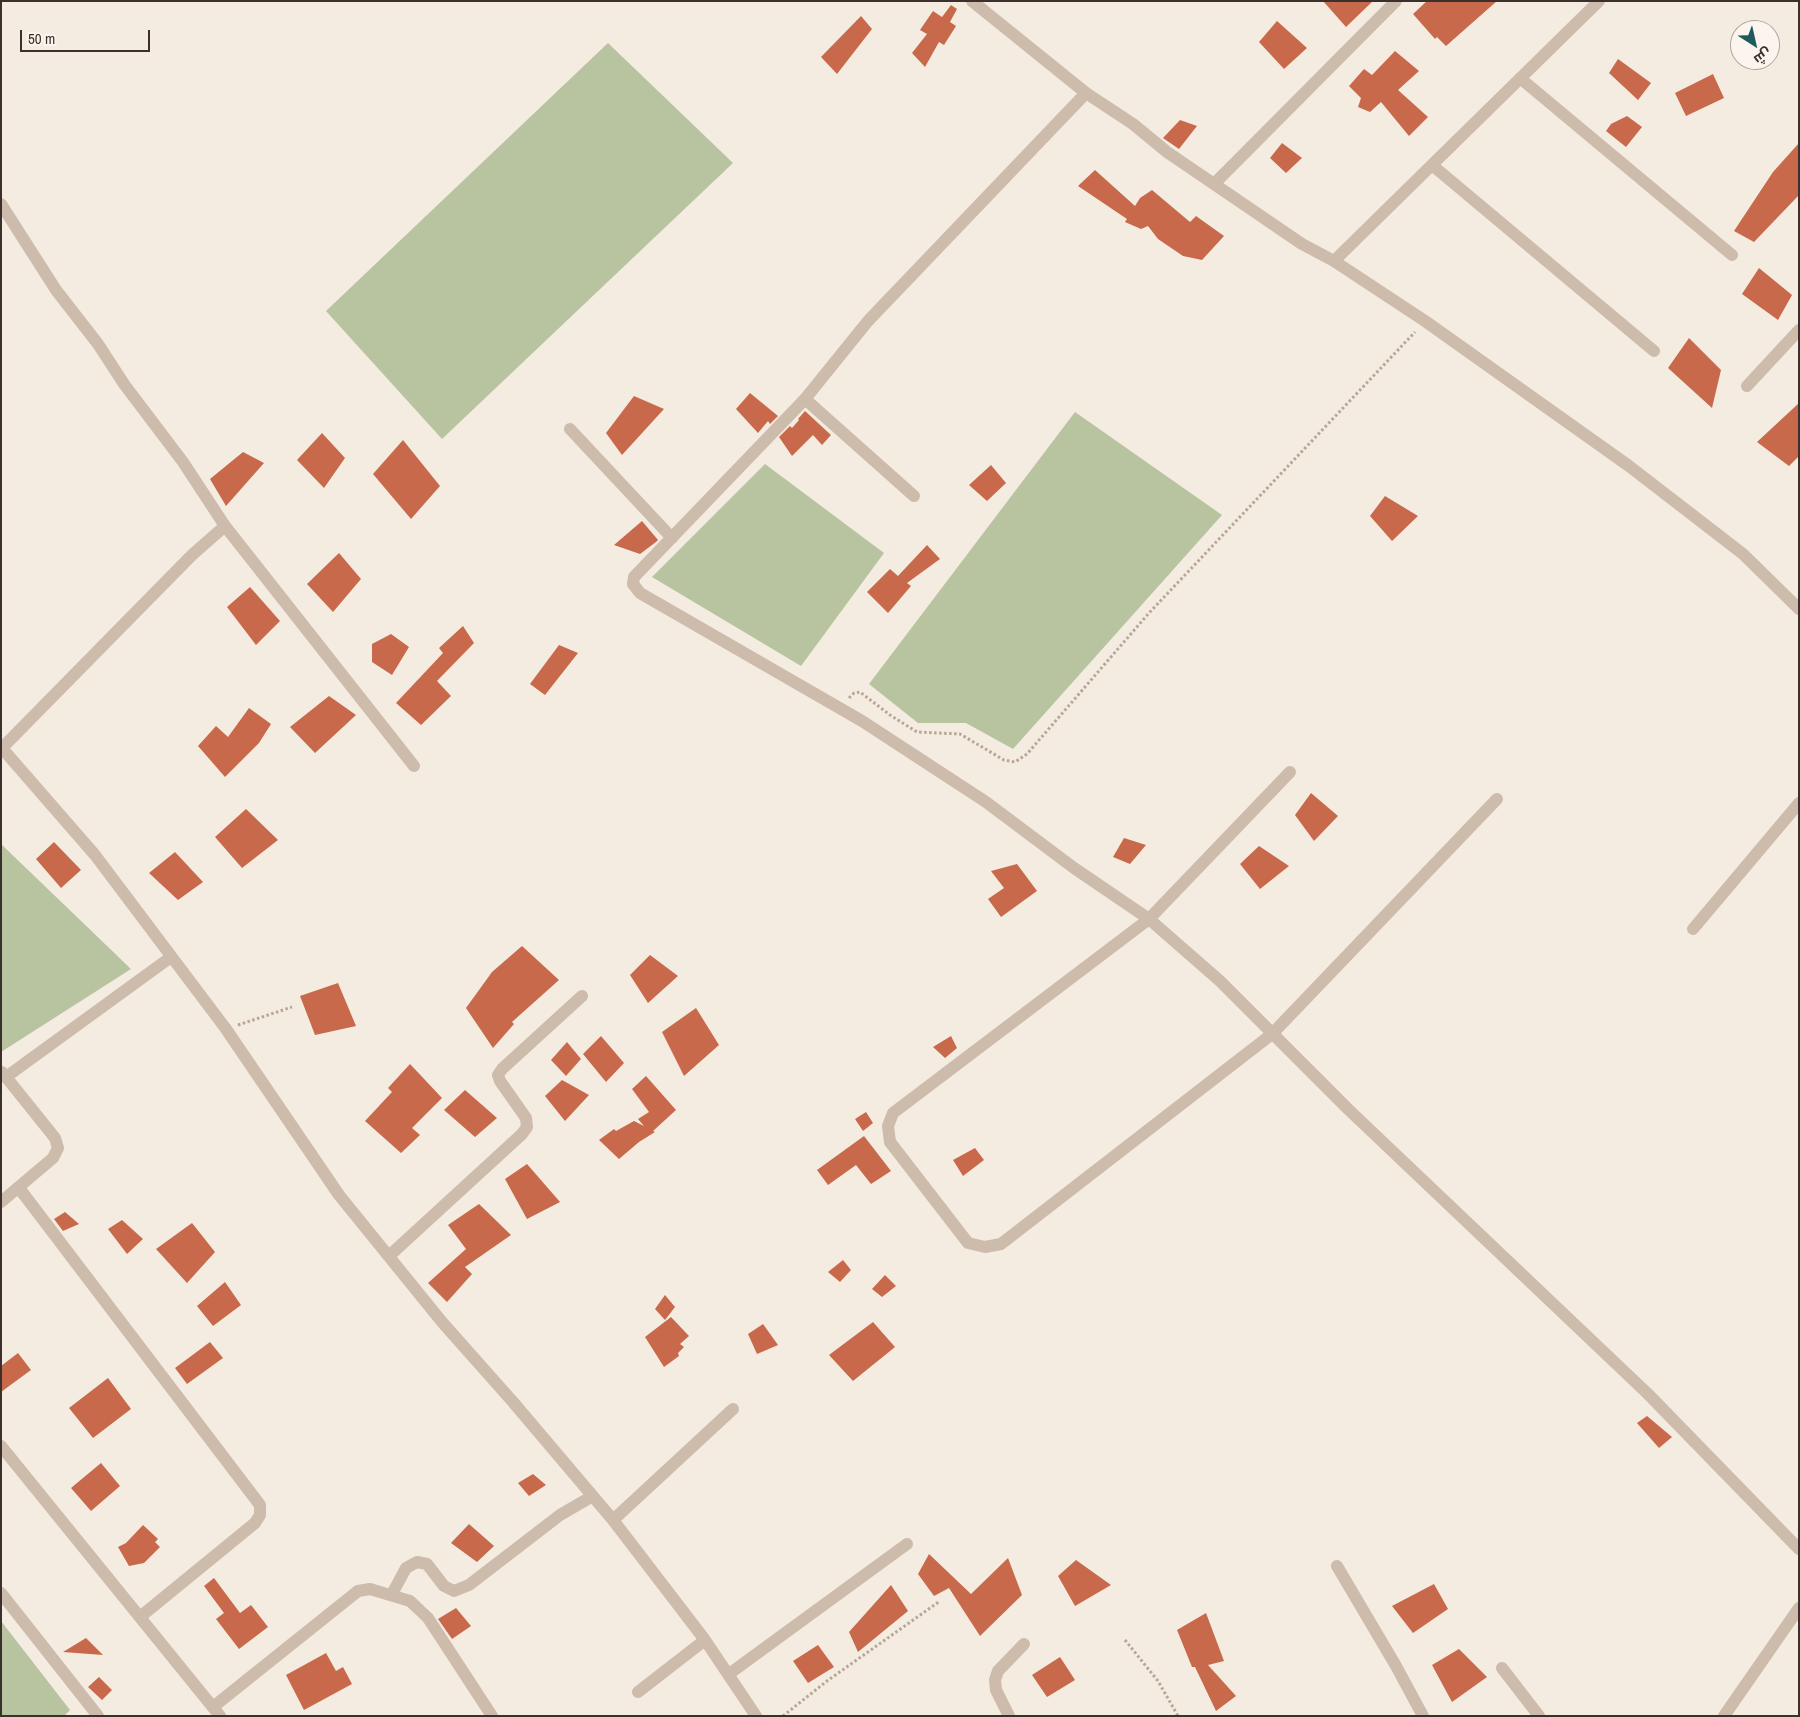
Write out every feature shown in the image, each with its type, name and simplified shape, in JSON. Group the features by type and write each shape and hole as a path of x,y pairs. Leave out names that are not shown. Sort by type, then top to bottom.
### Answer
{"street":[{"path":"972,1 1086,93 1133,124 1168,152 1302,244 1334,261 1425,321 1629,466 1743,554 1799,609"},
{"path":"1215,183 1396,1"},
{"path":"1334,261 1599,1"},
{"path":"1520,78 1732,255"},
{"path":"1086,93 868,320 805,399 634,577 633,584 640,593 862,721 986,802 1074,868 1149,919 1220,981 1349,1110 1648,1394 1799,1549"},
{"path":"1432,165 1654,351"},
{"path":"1,204 56,290 98,344 124,384 183,462 225,526 414,766"},
{"path":"1747,386 1799,330"},
{"path":"805,399 914,496"},
{"path":"570,429 672,538"},
{"path":"225,526 192,555 2,747 95,855 172,957 226,1029 339,1195 442,1322 513,1402 612,1520 705,1640 756,1716"},
{"path":"1290,772 1149,919 894,1113 888,1126 890,1142 968,1243 985,1248 1001,1244 1272,1034 1497,799"},
{"path":"1693,929 1799,803"},
{"path":"1,1202 54,1158 58,1148 56,1138 4,1074 172,957"},
{"path":"389,1256 522,1134 527,1126 526,1118 500,1082 498,1075 502,1069 582,996"},
{"path":"19,1188 260,1505 260,1515 255,1523 140,1617"},
{"path":"612,1520 733,1410"},
{"path":"1,1446 216,1711 358,1591 370,1589 392,1594 410,1601 428,1618 492,1716"},
{"path":"392,1594 406,1568 417,1562 427,1564 444,1586 454,1591 469,1585 560,1515 591,1497"},
{"path":"729,1674 907,1544"},
{"path":"1337,1566 1423,1716"},
{"path":"1,1593 98,1716"},
{"path":"1728,1714 1799,1608"},
{"path":"638,1692 705,1640"},
{"path":"1009,1716 996,1690 995,1680 998,1671 1024,1644"},
{"path":"1502,1668 1540,1716"}],"path":[{"path":"848,699 854,693 860,692 890,715 917,732 960,734 1004,760 1015,762 1027,754 1150,613 1425,321"},
{"path":"226,1029 292,1007"},
{"path":"783,1716 827,1681 940,1601"},
{"path":"1125,1640 1158,1681 1178,1716"}],"green space":[{"path":"608,43 733,163 442,439 326,311"},
{"path":"1075,412 1222,515 1013,749 966,723 918,723 869,684"},
{"path":"765,464 884,553 801,666 652,577"},
{"path":"1,844 131,969 1,1052"},
{"path":"1,1621 70,1710 64,1716 1,1716"}],"building":[{"path":"1323,1 1373,1 1346,27"},
{"path":"1427,1 1497,1 1446,46 1437,37 1435,39 1413,14"},
{"path":"951,5 957,9 950,22 956,26 944,45 939,42 925,67 912,53 927,34 920,30 933,11 942,17"},
{"path":"861,16 872,29 837,74 821,57"},
{"path":"1277,21 1307,48 1284,69 1259,42"},
{"path":"1395,51 1419,71 1398,90 1428,117 1409,136 1381,102 1370,112 1358,107 1361,98 1349,86 1364,69 1372,75"},
{"path":"1618,59 1651,83 1638,100 1609,73"},
{"path":"1713,74 1724,98 1686,116 1675,93"},
{"path":"1627,116 1642,127 1626,147 1606,131 1611,124"},
{"path":"1180,120 1197,126 1179,149 1163,138"},
{"path":"1282,143 1302,158 1286,173 1270,158"},
{"path":"1799,143 1799,195 1754,242 1734,231 1773,172"},
{"path":"1095,170 1135,206 1140,198 1152,190 1190,222 1196,216 1224,236 1202,260 1183,256 1158,239 1148,226 1141,229 1125,222 1127,219 1078,186"},
{"path":"1759,268 1792,295 1778,320 1742,294"},
{"path":"1689,338 1721,370 1712,408 1668,368"},
{"path":"750,393 778,416 770,424 768,421 758,433 736,409"},
{"path":"634,396 664,409 622,455 606,433"},
{"path":"1799,403 1799,456 1789,466 1757,442"},
{"path":"805,411 831,435 822,445 813,435 792,456 779,437 790,426 792,428"},
{"path":"322,433 345,458 324,488 297,460"},
{"path":"403,440 440,486 411,519 373,474"},
{"path":"243,452 264,463 226,506 210,479"},
{"path":"991,465 1006,483 987,501 969,485"},
{"path":"1385,496 1418,516 1392,541 1370,516"},
{"path":"642,521 658,540 656,542 640,554 614,545"},
{"path":"927,545 940,559 907,583 911,586 888,613 867,592 890,569 898,576"},
{"path":"339,553 361,579 333,612 307,584"},
{"path":"250,587 280,621 256,645 227,607"},
{"path":"463,626 474,643 437,681 451,696 421,725 396,703 443,653 439,648"},
{"path":"391,634 409,647 392,675 372,662 372,644"},
{"path":"559,645 578,653 545,695 530,684"},
{"path":"329,696 356,715 315,753 290,727"},
{"path":"249,708 271,724 259,743 225,777 198,746 216,726 228,737"},
{"path":"1311,793 1338,816 1314,841 1295,815"},
{"path":"246,809 278,840 242,868 215,837"},
{"path":"1124,838 1146,845 1130,864 1113,857"},
{"path":"54,842 81,870 61,888 36,859"},
{"path":"1259,846 1289,866 1260,889 1240,864"},
{"path":"175,852 203,882 178,900 149,873"},
{"path":"1017,864 1037,891 1001,917 988,899 1004,888 991,871"},
{"path":"522,946 559,980 512,1022 514,1024 493,1048 466,1008 492,972"},
{"path":"650,955 678,976 648,1003 630,975"},
{"path":"338,983 356,1026 315,1035 300,996"},
{"path":"696,1008 719,1045 684,1076 662,1032"},
{"path":"601,1036 624,1063 606,1082 583,1054"},
{"path":"951,1036 957,1048 945,1058 933,1047"},
{"path":"567,1042 581,1059 566,1076 551,1060"},
{"path":"410,1064 442,1098 412,1128 420,1135 401,1153 365,1121 392,1092 388,1088"},
{"path":"646,1076 676,1110 653,1131 655,1132 639,1142 619,1159 599,1140 614,1129 616,1131 634,1121 644,1126 638,1119 649,1112 632,1089"},
{"path":"562,1080 589,1095 565,1121 545,1096"},
{"path":"465,1090 497,1118 475,1137 444,1110"},
{"path":"866,1112 873,1123 863,1131 855,1119"},
{"path":"864,1136 891,1171 871,1184 856,1165 828,1185 817,1170"},
{"path":"975,1148 984,1160 963,1176 953,1160"},
{"path":"527,1164 560,1202 527,1219 505,1179"},
{"path":"479,1204 511,1235 465,1267 472,1274 447,1302 428,1283 466,1249 448,1225"},
{"path":"65,1212 79,1224 63,1231 54,1219"},
{"path":"122,1220 143,1239 127,1254 108,1229"},
{"path":"192,1223 215,1252 187,1283 156,1249"},
{"path":"843,1260 851,1270 840,1282 828,1272"},
{"path":"885,1275 896,1286 882,1297 872,1289"},
{"path":"225,1282 241,1305 213,1326 197,1306"},
{"path":"665,1295 675,1307 665,1320 655,1309"},
{"path":"671,1317 689,1336 680,1344 684,1347 678,1353 679,1356 664,1367 645,1337"},
{"path":"873,1322 895,1347 853,1381 829,1355"},
{"path":"763,1324 778,1345 757,1354 748,1334"},
{"path":"210,1342 223,1358 187,1384 175,1368"},
{"path":"18,1353 31,1370 1,1392 1,1366"},
{"path":"108,1378 131,1409 93,1438 69,1408"},
{"path":"1647,1416 1672,1437 1659,1448 1637,1423"},
{"path":"101,1463 120,1486 91,1511 71,1488"},
{"path":"533,1474 546,1485 529,1496 518,1483"},
{"path":"469,1524 494,1546 477,1562 451,1543"},
{"path":"143,1525 158,1539 155,1542 160,1547 144,1563 129,1566 118,1547 126,1543"},
{"path":"929,1554 971,1594 1008,1558 1022,1595 980,1636 949,1588 934,1596 918,1574"},
{"path":"1076,1560 1111,1585 1075,1606 1058,1576"},
{"path":"214,1578 240,1613 251,1605 268,1627 239,1649 216,1619 224,1613 204,1586"},
{"path":"1434,1584 1448,1609 1413,1633 1392,1606"},
{"path":"891,1585 908,1611 858,1652 849,1632"},
{"path":"456,1608 471,1626 452,1639 438,1619"},
{"path":"1206,1613 1224,1661 1208,1665 1236,1696 1216,1711 1195,1667 1192,1667 1177,1630"},
{"path":"86,1638 103,1655 63,1652"},
{"path":"818,1645 834,1667 808,1683 793,1661"},
{"path":"1459,1649 1487,1677 1452,1702 1432,1665"},
{"path":"326,1653 336,1671 343,1667 352,1684 304,1710 286,1675"},
{"path":"1060,1657 1075,1680 1047,1697 1032,1675"},
{"path":"99,1677 112,1690 102,1700 88,1687"}]}
